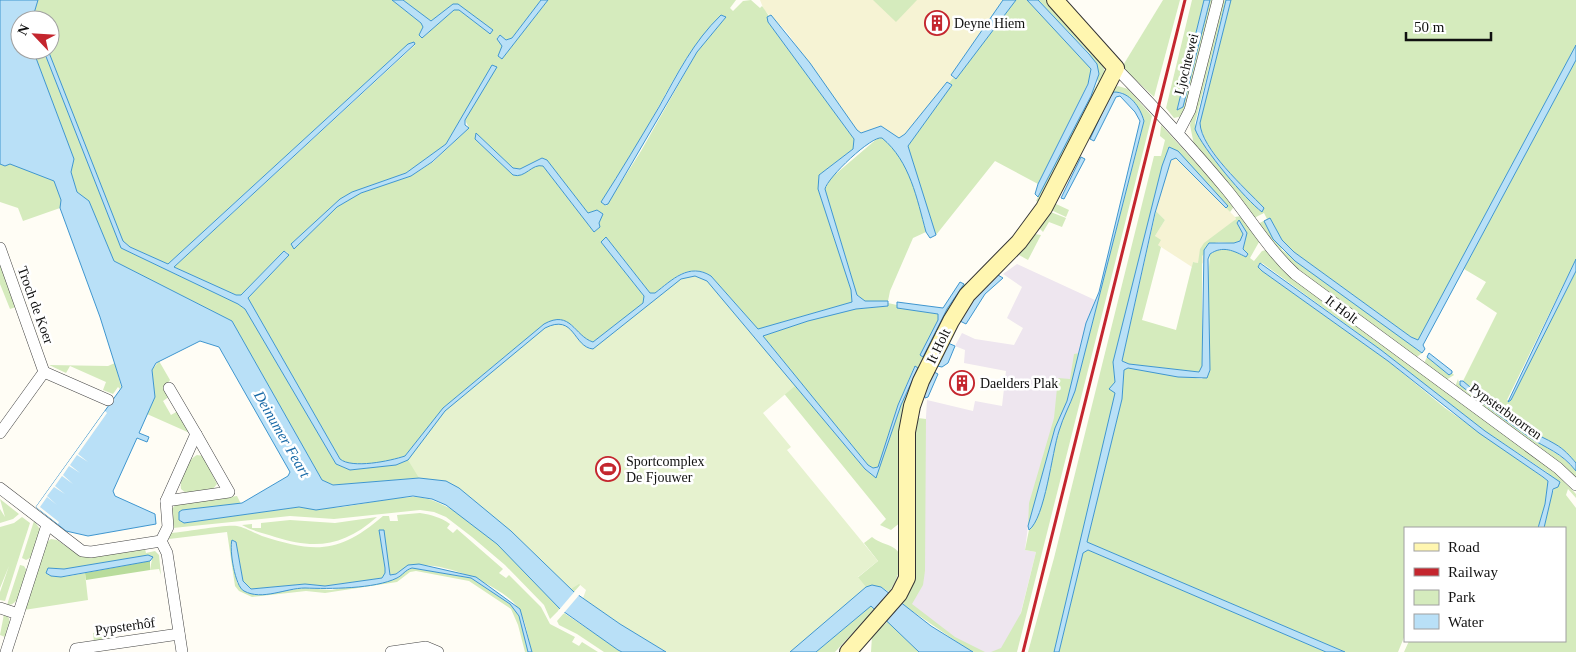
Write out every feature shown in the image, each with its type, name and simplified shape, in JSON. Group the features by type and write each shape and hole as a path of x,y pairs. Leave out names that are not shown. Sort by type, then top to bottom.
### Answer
{"street":[{"name":"It Holt","path":"1055,0 1178,133 1228,191 1265,242 1284,264 1417,364"},
{"name":"Ljochtewei","path":"1178,133 1190,110 1218,0"},
{"name":"It Holt","path":"852,651 899,594 906,582 908,568 907,432 912,406 921,381 951,321 967,295 1015,247 1038,217 1116,68"},
{"name":"Troch de Koer","path":"0,248 44,372"},
{"name":"Pypsterbuorren","path":"1417,364 1558,468 1576,485"},
{"path":"0,433 44,372 108,400"},
{"path":"166,501 229,492 169,388"},
{"path":"161,541 168,527 166,501 196,434"},
{"path":"0,488 78,549 86,552 161,541"},
{"path":"6,652 47,525"},
{"path":"161,541 167,553 182,652"},
{"path":"0,608 18,614"},
{"name":"Pypsterhôf","path":"76,650 179,634"},
{"path":"391,652 426,647 438,652"}],"shaded area":[{"path":"760,0 1003,0 951,75 953,78 949,83 947,82 905,134 899,138 881,126 861,133 857,130 786,31 764,10"},
{"path":"1176,157 1236,218 1202,264 1193,262 1192,267 1158,245 1155,236 1165,220 1156,211 1167,168 1171,160"},
{"path":"1017,264 1095,300 1084,331 1073,380 1028,526 1025,550 1036,552 1011,652 973,652 909,607 925,571 925,433 927,400 973,411 975,401 1002,406 1006,371 964,363 965,350 955,346 962,333 975,339 1014,345 1023,328 1007,318 1022,287 1003,274"}],"green space":[{"path":"38,0 392,0 421,23 423,27 419,35 422,38 454,10 459,10 489,33 493,30 458,4 453,4 431,21 403,0 541,0 512,38 506,40 500,35 497,38 502,46 498,56 502,59 548,0 736,0 730,8 733,11 743,1 751,0 760,8 762,6 769,16 768,22 854,139 853,149 819,175 818,189 851,290 852,302 758,329 711,276 703,272 688,271 674,278 655,293 650,293 606,237 601,242 644,296 644,303 593,342 581,335 572,325 566,322 553,320 544,324 443,408 405,456 381,462 362,464 346,462 340,459 248,298 289,255 287,252 284,251 241,295 236,295 174,267 415,45 414,42 408,44 168,264 130,247 123,241 52,60 60,60 60,10 35,10","holes":["721,15 726,17 697,52 641,151 606,206 601,202 684,62","492,65 496,67 465,120 469,128 433,162 411,176 361,193 337,207 294,249 291,244 340,199 352,192 406,173 446,144","476,133 513,168 520,169 542,158 547,160 588,213 597,210 603,214 599,223 600,227 594,232 543,166 535,167 521,175 513,175 475,139"]},
{"path":"873,0 917,0 896,22"},
{"path":"1016,0 1027,0 1088,64 1091,69 1091,77 1038,184 995,161 936,235 908,146 952,85 949,83 953,78 956,79"},
{"path":"1038,0 1046,0 1096,52 1105,72 1039,202 1036,201 1098,82 1090,54"},
{"path":"1163,0 1180,0 1154,97 1122,67"},
{"path":"1192,0 1204,0 1177,110 1183,107 1210,0 1215,0 1183,116 1174,118 1166,108"},
{"path":"1220,0 1226,0 1195,123 1198,136 1259,210 1264,208 1216,156 1208,144 1200,123 1231,0 1576,0 1576,45 1418,340 1411,337 1294,252 1282,240 1270,218 1282,250 1417,348 1422,353 1417,357 1292,265 1258,224 1267,219 1264,213 1254,218 1194,145 1190,125"},
{"path":"37,60 47,60 121,248 245,309 336,464 350,470 396,465 408,460 445,411 545,328 562,325 573,332 586,347 593,349 681,279 695,276 707,281 865,469 876,478 901,405 918,368 914,367 898,405 878,467 873,468 868,465 763,336 808,321 856,309 888,306 888,303 897,305 898,308 938,314 938,320 920,355 923,357 947,309 964,284 967,283 967,288 945,321 925,357 909,395 902,434 904,489 901,522 891,530 880,525 886,519 703,294 693,288 687,290 586,373 558,340 460,421 504,476 502,478 534,517 537,515 580,569 593,559 588,576 574,592 511,531 459,488 446,481 419,478 333,485 322,480 232,321 114,261 89,201 77,192 71,172 74,159"},
{"path":"1576,60 1576,259 1507,400 1511,400 1576,271 1576,463 1558,446 1515,422 1506,411 1498,411 1463,381 1497,313 1476,299 1486,282 1464,269"},
{"path":"1118,86 1128,89 1152,116 1017,652 991,652 1001,648 1021,613 1036,552 1025,550 1029,530 1035,523 1044,499 1056,441 1075,391 1144,121 1121,92 1109,98 1099,119 1096,118 1111,90"},
{"path":"1161,125 1229,199 1233,208 1230,212 1226,208 1228,206 1169,147 1162,166 1113,362 1115,382 1113,390 1116,393 1054,652 1028,652 1054,558 1154,156 1161,156 1165,140 1160,136"},
{"path":"879,137 889,143 904,164 915,193 926,232 913,238 890,291 888,301 865,301 857,295 825,189 831,178"},
{"path":"10,163 54,181 61,200 60,208 23,221 18,208 0,202 0,164 5,166"},
{"path":"1054,203 1069,210 1066,217 1049,209"},
{"path":"1048,211 1066,218 1062,227 1049,222 1043,232 1039,228"},
{"path":"1156,211 1165,220 1155,236 1161,240 1158,245 1161,247 1142,320 1176,330 1193,262 1198,263 1200,249 1204,243 1236,219 1235,217 1241,216 1259,242 1250,258 1254,261 1262,251 1266,250 1556,473 1576,494 1576,498 1568,489 1566,495 1576,508 1576,652 1404,652 1409,642 1566,642 1566,527 1544,527 1555,487 1548,473 1485,431 1381,350 1262,263 1258,265 1262,271 1388,361 1445,408 1548,481 1545,504 1538,527 1404,527 1404,637 1398,652 1345,652 1087,542 1122,399 1124,370 1128,368 1202,379 1210,370 1208,279 1210,254 1224,249 1246,257 1248,254 1243,249 1246,238 1237,223 1243,234 1240,241 1234,243 1216,242 1202,256 1202,366 1199,372 1129,364 1122,361"},
{"path":"1031,235 1041,235 1028,260 1019,255 1018,250"},
{"path":"0,263 16,307 10,309 0,284"},
{"name":"Sportcomplex De Fjouwer","path":"690,276 699,277 707,281 795,386 763,413 791,447 787,450 878,561 858,577 866,587 790,652 666,652 620,624 583,598 586,590 579,584 571,589 511,531 459,488 446,481 419,478 408,460 445,411 545,328 562,325 573,332 586,347 593,349 681,279"},
{"path":"1080,353 1067,401 1055,428 1028,526 1029,503 1054,418 1058,378 1070,379 1074,354"},
{"path":"1427,357 1449,375 1452,373 1454,375 1446,380 1424,363"},
{"path":"159,361 170,380 165,388 170,396 163,401 171,415 178,411 192,434 147,414 155,397 152,370"},
{"path":"115,363 121,387 120,389 118,387 113,394 103,390 106,382 70,366 66,373 49,365 108,366"},
{"path":"1458,379 1459,383 1503,418 1565,460 1576,471 1576,480 1455,387"},
{"path":"918,418 926,419 925,571 923,585 912,604 955,637 985,652 973,652 902,604 906,599 903,597 912,432"},
{"path":"197,455 203,456 217,484 213,489 186,493 181,489 183,475 187,465"},
{"path":"237,496 241,504 182,510 179,520 184,523 299,507 341,507 398,498 412,497 430,500 450,509 471,522 512,558 560,609 550,619 544,605 505,565 446,517 434,512 420,510 334,519 290,516 173,528 172,509 176,504"},
{"path":"0,499 19,514 13,519 0,523 0,509 5,517"},
{"path":"420,513 436,517 450,524 447,528 453,533 457,529 503,569 499,573 506,578 509,575 541,607 550,624 575,637 572,642 579,646 582,642 598,652 532,652 526,626 521,613 513,602 489,585 456,571 421,565 407,567 396,574 390,575 379,531 385,568 382,578 325,586 305,584 251,589 243,581 236,542 232,540 237,583 259,595 304,588 331,590 398,578 405,571 412,568 471,578 510,604 519,616 528,652 525,652 518,625 511,609 469,581 416,571 410,572 397,582 325,593 306,591 252,597 239,591 235,586 227,532 169,539 171,533 232,526 240,527 281,542 312,547 326,547 353,538 383,516 389,516 390,521 398,521 397,515"},
{"path":"22,517 30,523 5,601 0,600 0,592 9,566 0,588 0,527 14,523"},
{"path":"377,517 365,527 341,540 317,544 290,541 242,525 252,524 252,528 261,528 261,523 290,520 335,523"},
{"path":"34,521 40,529 32,557 26,560 22,558"},
{"path":"872,537 894,548 900,557 899,570 889,592 881,587 866,587 790,652 767,652 878,561 864,543"},
{"path":"51,539 57,540 80,556 145,549 146,553 155,551 159,555 161,575 159,569 150,570 152,559 148,555 64,569 53,568 46,573 60,577 85,573 88,600 24,610 47,542"},
{"path":"1088,550 1326,652 1059,652 1083,553"},
{"path":"150,561 150,570 86,580 85,573"},
{"path":"20,565 24,566 27,571 23,587 15,602 7,605"},
{"path":"871,606 874,610 835,652 816,652"},
{"path":"564,613 622,652 604,652 577,634 559,625 557,621"},
{"path":"4,614 9,618 10,624 5,637 0,635"},
{"path":"888,621 919,652 871,652 872,636 881,623 884,625"},
{"path":"111,630 113,639 94,642 93,633"}],"water":[{"name":"Deinumer Feart","path":"0,0 38,0 35,10 10,10 10,60 37,60 74,159 71,172 77,192 89,201 114,261 232,321 322,480 333,485 419,478 446,481 459,488 511,531 574,592 620,624 666,652 622,652 618,650 560,609 497,544 446,505 432,499 413,496 316,510 299,507 184,523 179,520 179,512 182,510 242,503 288,476 290,472 219,347 200,341 156,363 152,370 155,397 139,433 149,437 147,442 137,438 113,491 115,496 155,514 156,524 88,536 66,531 36,507 122,387 100,317 60,208 61,200 54,181 10,164 5,166 0,164"},
{"path":"392,0 403,0 431,21 453,4 458,4 493,30 490,34 459,10 454,10 422,38 419,35 423,27 421,23"},
{"path":"541,0 548,0 502,59 498,56 502,46 497,39 500,35 506,40 512,38"},
{"path":"1003,0 1016,0 956,79 951,75"},
{"path":"1027,0 1038,0 1089,54 1097,64 1099,74 1091,96 1038,197 1035,194 1038,184 1088,84 1091,69"},
{"path":"1204,0 1210,0 1183,107 1177,110"},
{"path":"1226,0 1231,0 1200,123 1202,133 1216,156 1225,168 1264,208 1262,212 1225,173 1199,138 1195,129"},
{"path":"721,15 726,17 697,52 608,204 605,205 601,202 687,58 702,36"},
{"path":"771,15 810,63 861,133 881,126 899,138 905,134 947,82 952,85 908,146 936,235 930,238 926,232 916,194 906,169 892,147 882,138 869,143 851,158 833,176 825,189 857,295 865,301 888,301 888,306 856,309 808,321 763,336 868,465 873,468 878,467 898,405 915,366 918,368 901,405 876,478 865,469 707,281 695,276 681,279 593,349 586,347 573,332 562,325 545,328 445,411 408,460 396,465 350,470 336,464 245,309 121,248 47,60 52,60 123,241 130,247 168,264 408,44 414,42 415,44 174,267 236,295 241,295 284,251 289,255 248,298 340,459 346,462 362,464 381,462 405,456 443,408 544,324 553,320 566,322 572,325 581,335 593,342 643,303 644,296 601,242 606,237 650,293 655,293 681,274 695,271 703,272 711,276 758,329 852,302 851,290 818,189 819,175 853,149 854,139 768,22 767,17"},
{"path":"1576,45 1576,60 1423,345 1425,349 1422,353 1295,261 1273,239 1264,221 1270,218 1282,240 1294,252 1411,337 1418,340"},
{"path":"492,65 497,67 465,120 465,125 469,128 432,162 411,176 361,193 337,207 294,249 291,244 340,199 352,192 406,173 446,144"},
{"path":"1114,92 1125,95 1134,101 1144,121 1075,391 1056,441 1044,499 1035,523 1029,530 1028,526 1055,428 1067,401 1086,323 1099,292 1140,121 1135,112 1120,96 1116,97 1094,141 1090,139 1109,98"},
{"path":"476,133 513,168 520,169 542,158 547,160 588,213 597,210 603,214 599,223 600,227 594,232 543,166 535,167 521,175 513,175 475,139"},
{"path":"1169,147 1178,151 1228,206 1226,208 1176,158 1171,160 1155,213 1122,361 1129,364 1199,372 1202,366 1204,250 1209,243 1234,243 1240,241 1243,234 1237,223 1239,220 1247,233 1243,249 1248,254 1246,257 1224,249 1210,254 1208,259 1210,370 1207,378 1178,377 1128,368 1124,370 1122,399 1087,542 1345,652 1326,652 1088,550 1083,553 1059,652 1054,652 1115,393 1109,389 1115,382 1113,362 1162,166"},
{"path":"1081,157 1085,159 1064,199 1061,198"},
{"path":"1576,259 1576,271 1511,400 1508,402"},
{"path":"1260,263 1381,350 1485,431 1560,482 1558,487 1553,489 1544,527 1538,527 1545,504 1548,481 1479,433 1388,361 1258,267"},
{"path":"998,275 1003,278 985,294 966,324 960,321 972,301"},
{"path":"960,282 964,284 947,309 923,357 920,355 938,320 938,314 897,308 897,302 943,308"},
{"path":"948,343 955,346 948,363 942,367 937,366"},
{"path":"1429,353 1452,371 1452,373 1449,375 1427,357"},
{"path":"934,372 938,374 928,397 925,398 924,393"},
{"path":"1460,381 1463,381 1498,411 1506,411 1515,422 1561,448 1576,463 1576,471 1559,455 1529,437 1460,385"},
{"path":"379,530 384,530 390,575 396,574 408,565 419,564 476,577 520,609 532,652 528,652 519,616 510,604 471,578 412,568 397,578 377,584 352,588 305,588 258,595 244,591 235,575 232,559 232,540 236,542 243,581 251,589 305,584 325,586 382,578 385,568"},
{"path":"148,555 153,557 150,561 61,577 51,576 46,573 48,568 64,569"},
{"path":"872,585 881,587 931,626 973,652 919,652 871,606 816,652 790,652 866,587"}],"pier":[{"path":"105,411 107,413 78,454 88,462 77,455 70,465 80,473 69,466 63,475 73,484 62,476 55,486 65,494 54,487 47,496 57,505 47,497 40,507 59,522 58,524 36,507"},
{"path":"576,590 580,594 563,614 558,611"}],"railway":[{"path":"1023,652 1185,0"}],"place":[{"name":"Deyne Hiem","path":"937,23"},
{"name":"Daelders Plak","path":"962,383"},
{"name":"Sportcomplex De Fjouwer","path":"608,469"}]}
